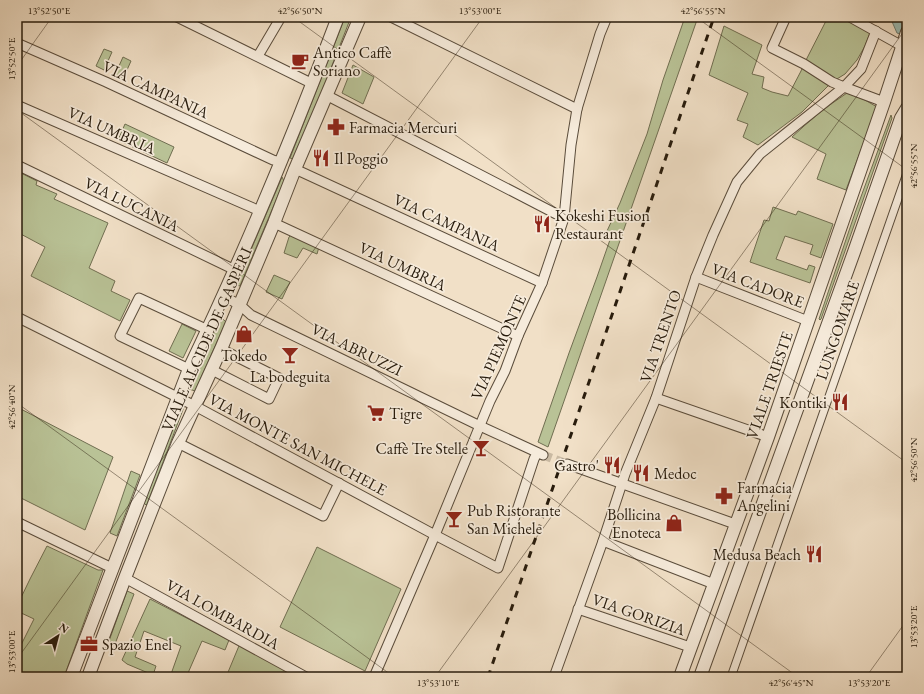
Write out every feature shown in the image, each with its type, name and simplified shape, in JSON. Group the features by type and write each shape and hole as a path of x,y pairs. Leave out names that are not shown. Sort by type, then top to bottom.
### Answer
{"street":[{"path":"177,17 313,84"},
{"path":"258,56 281,17"},
{"name":"VIALE ALCIDE DE GASPERI","path":"71,677 189,369 235,270 282,162 338,17"},
{"name":"VIALE ALCIDE DE GASPERI","path":"88,677 178,443 240,306 295,169 360,17"},
{"path":"391,17 577,109"},
{"name":"VIA PIEMONTE","path":"374,677 435,535 490,401 505,371 518,336 542,283 564,218 571,145 577,109 600,34 607,17"},
{"path":"786,17 772,48 804,64 832,82 884,102"},
{"path":"850,17 876,31 905,39"},
{"name":"VIA TRENTO","path":"554,677 622,484 656,398 696,277 737,182 760,154 844,87 861,69 876,31"},
{"name":"VIALE TRIESTE","path":"680,677 768,437 905,39"},
{"name":"VIA CAMPANIA","path":"17,43 106,82 273,160 282,162"},
{"path":"326,95 564,218"},
{"name":"VIA UMBRIA","path":"17,105 260,211"},
{"name":"VIALE TRIESTE","path":"700,677 904,113"},
{"name":"VIA LUCANIA","path":"17,165 235,270"},
{"name":"VIA CAMPANIA","path":"295,169 542,283"},
{"name":"LUNGOMARE","path":"731,677 907,173"},
{"name":"VIA UMBRIA","path":"274,223 518,336"},
{"name":"VIA CADORE","path":"696,277 808,321"},
{"name":"VIA ABRUZZI","path":"223,296 240,306 251,315 540,454 534,459 498,568"},
{"path":"189,369 120,336 123,329 139,298 208,330"},
{"name":"VIA MONTE SAN MICHELE","path":"17,317 179,397 498,568"},
{"path":"212,370 269,398 279,378 221,349"},
{"path":"656,398 768,437"},
{"path":"178,443 323,516 339,484"},
{"path":"568,464 735,524"},
{"path":"17,522 112,568"},
{"path":"603,541 714,584"},
{"name":"VIA LOMBARDIA","path":"125,578 306,677"},
{"name":"VIA GORIZIA","path":"578,609 690,647"}],"green space":[{"path":"345,17 351,17 295,160 290,158"},
{"path":"685,17 698,17 548,447 538,442 612,234 607,231 620,203 647,134 663,80"},
{"path":"828,17 843,17 866,29 870,33 857,60 845,74 832,82 802,112 758,145 743,137 748,124 737,120 748,93 709,75 724,26 762,45 752,74 764,77 762,88 788,96"},
{"path":"104,49 112,52 104,70 96,66"},
{"path":"123,57 131,61 123,79 115,75"},
{"path":"353,65 374,77 363,104 342,93"},
{"path":"847,93 865,100 877,107 846,190 817,179 826,154 792,137 818,114"},
{"path":"891,115 892,118 820,320 819,319 855,213"},
{"path":"125,124 174,147 167,163 118,140"},
{"path":"17,171 37,181 36,185 57,194 54,199 108,223 89,268 115,281 111,291 130,300 120,321 31,276 45,247 17,232 17,211 19,208 17,207"},
{"path":"282,177 284,181 240,286 236,285"},
{"path":"773,207 796,215 798,211 833,224 821,258 810,254 813,245 785,236 776,259 807,270 809,265 815,267 810,283 750,262 764,220 769,221"},
{"path":"291,235 319,247 317,254 303,248 297,258 284,253"},
{"path":"274,275 290,282 282,299 266,292"},
{"path":"221,317 226,322 195,391 189,389"},
{"path":"182,324 196,331 183,358 169,351"},
{"path":"183,404 184,407 146,505 143,502"},
{"path":"17,407 113,457 85,530 17,496"},
{"path":"131,471 140,475 117,536 110,533"},
{"path":"47,546 98,570 103,570 64,677 17,677 17,653 34,619 17,611 17,606"},
{"path":"317,547 401,589 365,671 280,627"},
{"path":"127,591 134,594 115,644 109,641"},
{"path":"150,599 229,640 225,650 202,641 185,677 170,677 181,646 144,631 135,657 156,666 153,675 127,664 122,660"},
{"path":"241,641 306,677 226,677"}],"water":[{"path":"890,17 907,17 907,36 897,33"}],"tunnel":[{"path":"543,455 567,464"}],"railway":[{"path":"488,677 714,17"}],"place":[{"name":"Antico Caffè Soriano","path":"300,61"},
{"name":"Farmacia Mercuri","path":"336,127"},
{"name":"Il Poggio","path":"321,158"},
{"name":"Kokeshi Fusion Restaurant","path":"542,224"},
{"name":"Tokedo","path":"244,334"},
{"name":"La bodeguita","path":"290,355"},
{"name":"Kontiki","path":"840,402"},
{"name":"Tigre","path":"376,413"},
{"name":"Caffè Tre Stelle","path":"481,448"},
{"name":"Gastro'","path":"612,465"},
{"name":"Medoc","path":"641,473"},
{"name":"Farmacia Angelini","path":"724,496"},
{"name":"Pub Ristorante San Michele","path":"454,519"},
{"name":"Bollicina Enoteca","path":"674,523"},
{"name":"Medusa Beach","path":"814,554"},
{"name":"Spazio Enel","path":"89,644"}]}
